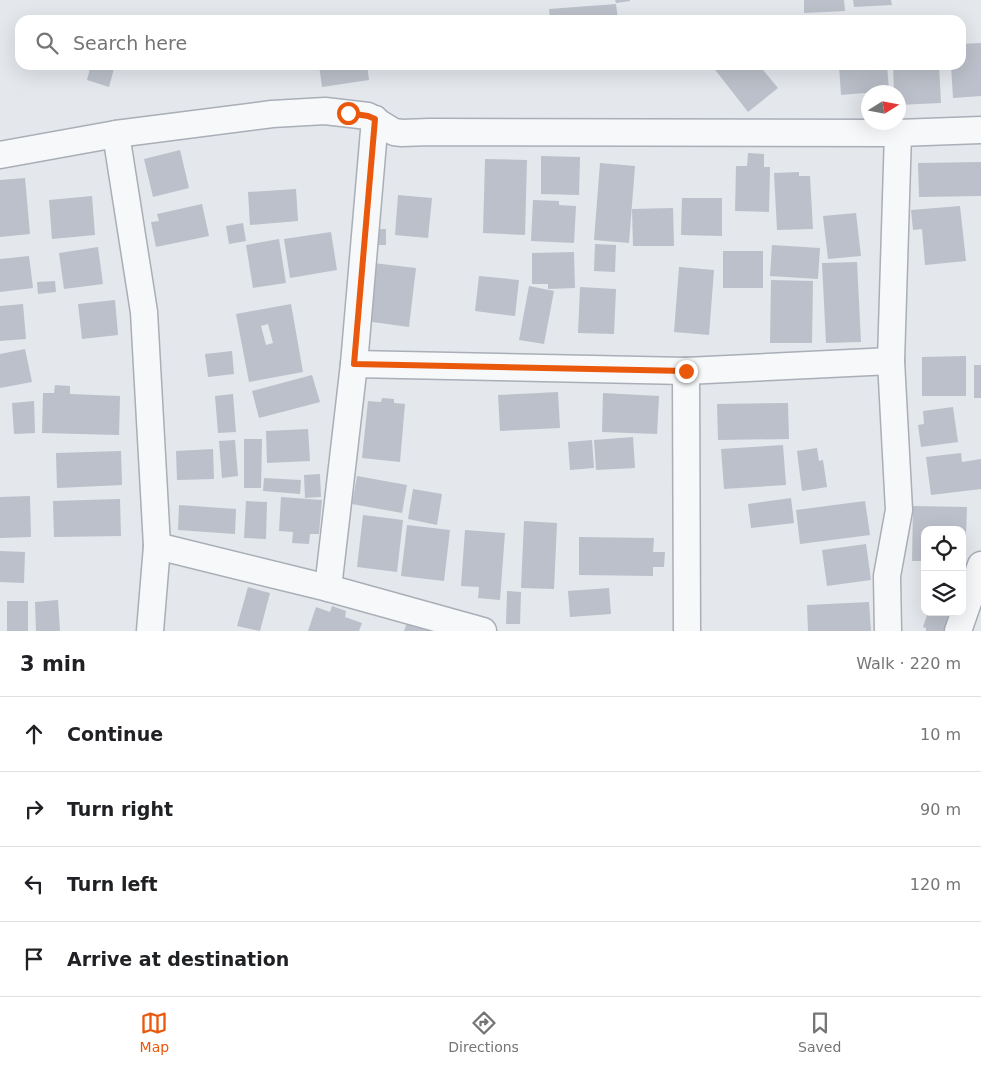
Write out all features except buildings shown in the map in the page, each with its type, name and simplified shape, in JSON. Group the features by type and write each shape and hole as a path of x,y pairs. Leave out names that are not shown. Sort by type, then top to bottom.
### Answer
{"street":[{"path":"0,155 116,134 272,114 325,111 368,116 394,132 402,133 898,133 981,130"},
{"path":"328,588 354,364 375,119"},
{"path":"888,631 887,576 899,510 891,361 898,133"},
{"path":"116,134 144,312 157,546 150,631"},
{"path":"354,364 686,371 891,361"},
{"path":"686,371 687,631"},
{"path":"157,546 328,588 482,631"},
{"path":"958,631 981,565"}],"route":[{"path":"348,113 375,119 354,364 686,371"}]}
